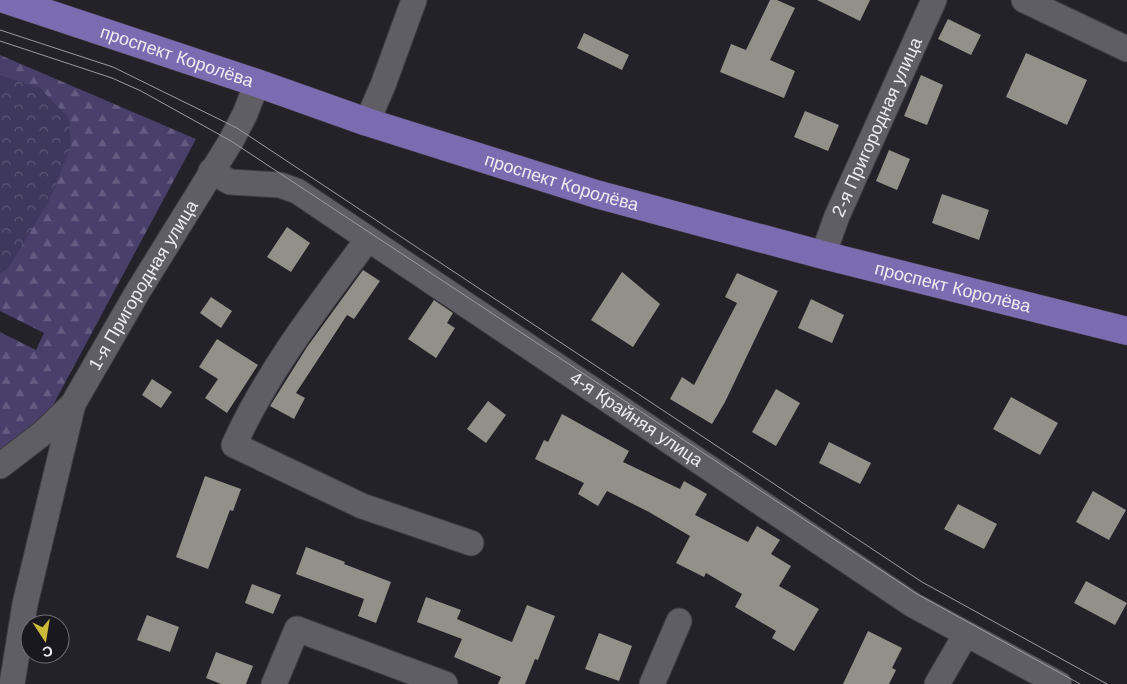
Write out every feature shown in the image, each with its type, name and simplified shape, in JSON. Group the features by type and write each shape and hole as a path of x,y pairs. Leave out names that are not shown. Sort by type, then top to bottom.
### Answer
{"main road":[{"name":"проспект Королёва","path":"7,0 257,83 367,122 596,194 823,255 1127,331"}],"street":[{"path":"367,122 383,85 414,0"},
{"name":"2-я Пригородная улица","path":"823,255 838,216 934,0"},
{"path":"1024,0 1127,49"},
{"name":"1-я Пригородная улица","path":"0,466 43,433 73,404 136,293 231,140 249,106 257,83"},
{"name":"4-я Крайняя улица","path":"211,171 230,182 280,185 297,191 913,605 1059,684"},
{"path":"368,240 291,344 245,420 234,445 362,506 471,543"},
{"path":"12,684 25,604 73,404"},
{"path":"652,684 679,621"},
{"path":"274,684 297,629 445,684"},
{"path":"937,684 966,634"}],"green space":[{"path":"0,55 196,139 45,420 0,454 0,332 36,350 44,333 0,311"},
{"path":"0,75 40,88 69,118 71,146 49,201 9,267 0,274"}],"building":[{"path":"770,0 777,0 795,8 770,60 795,71 784,98 720,72 731,44 746,50"},
{"path":"817,0 870,0 860,21"},
{"path":"948,19 981,35 971,55 938,39"},
{"path":"584,33 629,55 622,70 577,48"},
{"path":"1026,53 1087,80 1067,125 1006,97"},
{"path":"921,75 943,85 927,125 904,116"},
{"path":"805,111 839,125 828,151 794,137"},
{"path":"889,150 910,159 897,190 876,181"},
{"path":"942,194 989,210 979,240 932,223"},
{"path":"287,227 310,243 291,272 267,257"},
{"path":"363,270 380,281 354,319 347,315 296,393 305,398 294,419 270,406 307,347"},
{"path":"622,272 660,304 633,347 591,320"},
{"path":"737,273 778,291 725,402 712,424 670,399 682,377 694,385 737,303 725,297"},
{"path":"211,297 232,311 221,328 200,313"},
{"path":"811,299 844,315 832,343 798,328"},
{"path":"434,300 453,313 447,323 455,328 436,358 408,339"},
{"path":"217,339 258,365 227,413 205,398 218,379 199,367"},
{"path":"152,379 172,392 161,408 142,395"},
{"path":"776,389 800,403 776,446 752,432"},
{"path":"1011,397 1058,423 1040,455 993,429"},
{"path":"488,401 506,415 486,443 467,429"},
{"path":"562,414 629,451 623,462 680,489 684,481 707,494 695,515 748,542 757,526 780,540 771,554 791,566 779,586 819,609 794,651 772,638 776,631 735,607 742,594 706,573 704,577 676,563 690,536 649,512 607,491 598,506 578,494 584,483 535,459 544,440 548,442"},
{"path":"829,442 871,463 860,484 819,463"},
{"path":"205,476 241,489 233,511 230,510 208,569 176,557"},
{"path":"1093,491 1126,510 1109,540 1076,522"},
{"path":"958,504 997,524 984,549 944,529"},
{"path":"306,547 391,582 376,623 358,616 364,599 296,574"},
{"path":"1086,581 1127,603 1115,625 1074,603"},
{"path":"252,584 281,595 273,614 245,603"},
{"path":"426,597 461,610 457,619 512,642 527,605 555,616 538,660 535,659 525,684 498,684 501,677 454,657 462,639 417,622"},
{"path":"147,615 179,627 170,652 137,640"},
{"path":"868,631 902,648 892,668 896,670 889,684 843,684"},
{"path":"599,633 632,646 619,681 585,669"},
{"path":"216,652 253,666 246,684 221,684 206,678"}],"tram line":[{"path":"0,30 113,67 237,128 922,582 1107,684"},
{"path":"0,41 112,78 141,91 231,141 917,594 1080,684"}]}
